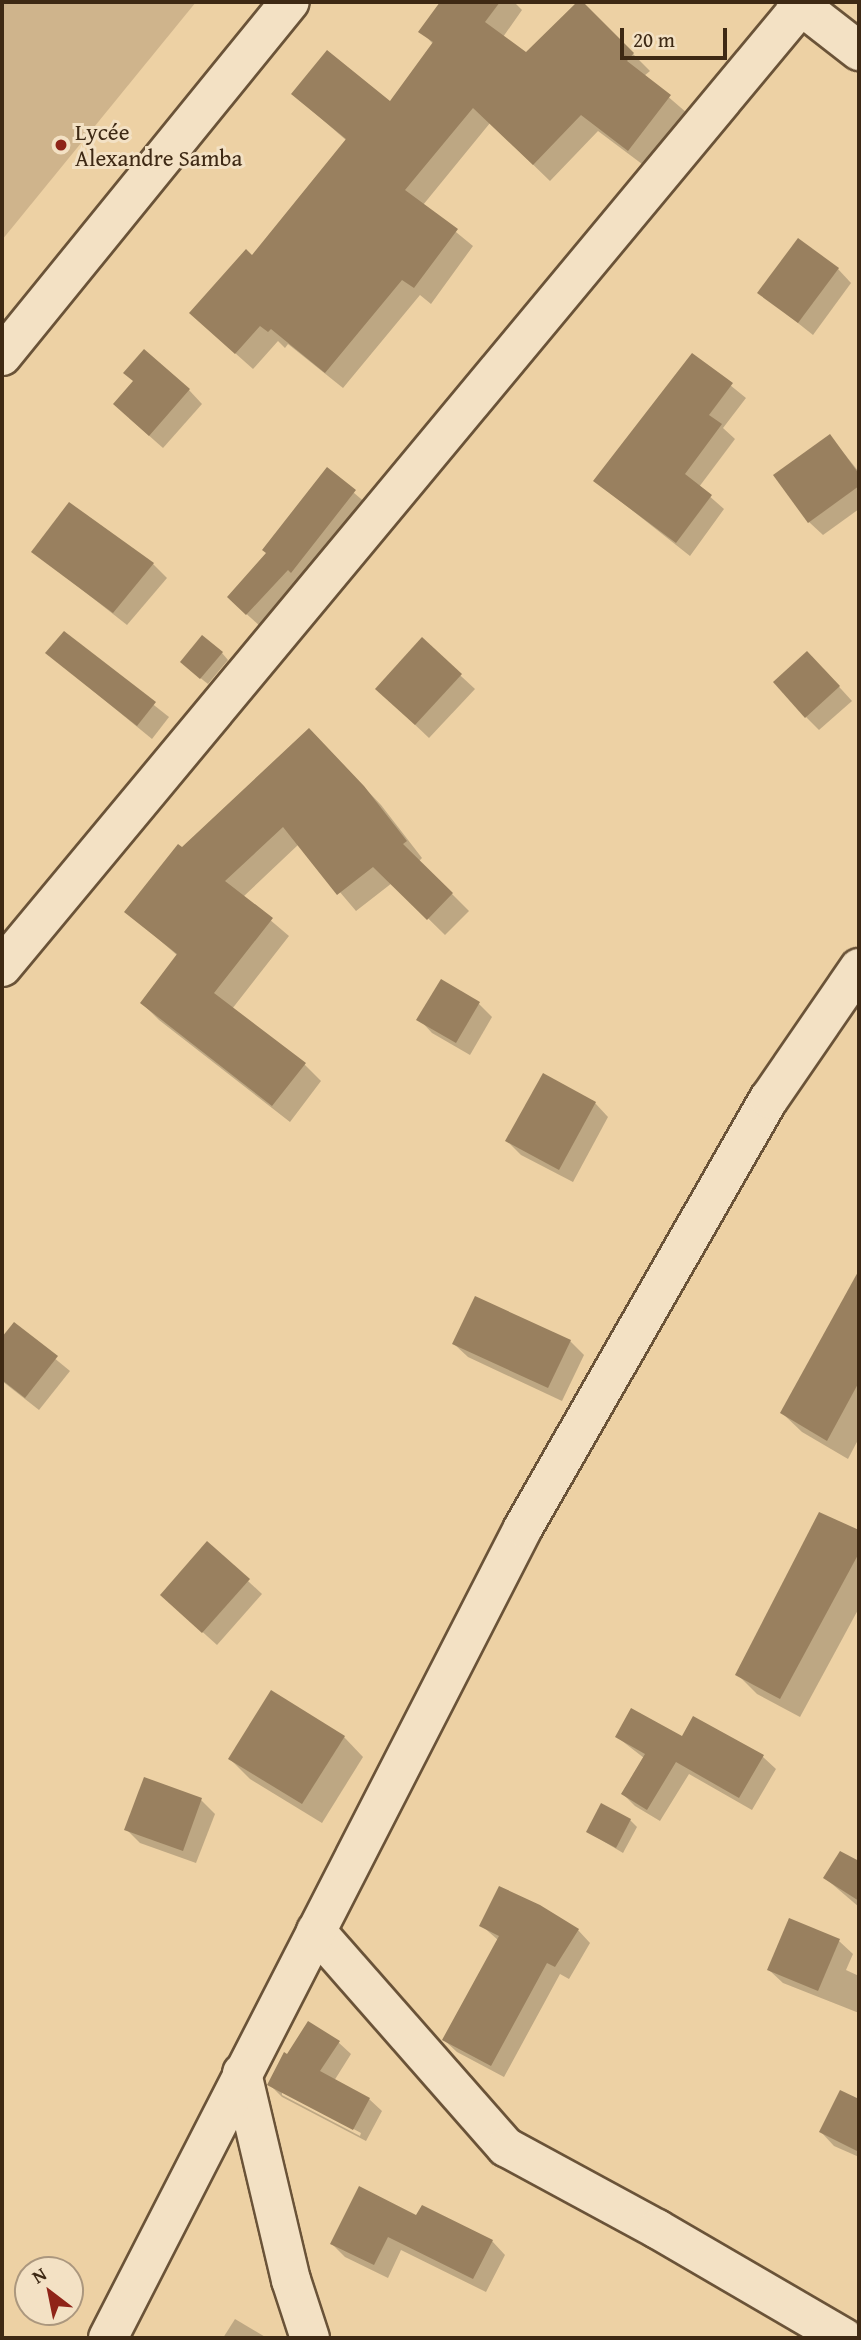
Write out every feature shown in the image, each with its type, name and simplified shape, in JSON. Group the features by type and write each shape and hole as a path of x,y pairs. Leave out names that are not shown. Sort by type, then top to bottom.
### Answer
{"street":[{"path":"2,356 290,2"},
{"path":"2,967 800,3 859,51"},
{"path":"108,2338 523,1528 769,1099 859,968"},
{"path":"316,1930 506,2147 657,2229 844,2338"},
{"path":"242,2073 291,2280 310,2338"}],"shaded area":[{"name":"Lycée Alexandre Samba","path":"2,2 196,2 2,240"}],"building":[{"path":"440,2 500,2 485,22 526,52 577,2 583,2 634,53 627,61 671,95 628,151 581,115 533,165 473,108 405,190 458,229 414,288 402,280 325,373 271,329 268,332 260,326 235,354 189,313 246,249 252,255 346,139 291,94 327,50 390,101 433,42 418,32"},
{"path":"798,238 839,268 798,323 757,293"},
{"path":"144,349 190,389 149,436 113,404 133,381 123,373"},
{"path":"692,353 733,383 709,415 722,424 685,474 712,495 676,543 593,481"},
{"path":"830,434 859,474 859,486 808,523 773,475"},
{"path":"327,467 356,490 291,573 288,570 246,615 227,597 266,553 262,550"},
{"path":"69,502 154,563 113,613 31,552"},
{"path":"64,631 156,702 137,726 45,653"},
{"path":"202,635 223,652 200,679 180,662"},
{"path":"422,637 462,674 415,725 375,689"},
{"path":"807,651 840,686 805,718 773,682"},
{"path":"309,728 364,786 407,841 403,844 453,893 427,920 373,867 337,895 283,827 225,881 273,918 214,993 306,1063 272,1106 140,1003 177,954 124,912 178,844 182,847"},
{"path":"441,979 480,1002 456,1043 416,1020"},
{"path":"543,1073 596,1102 559,1170 505,1141"},
{"path":"859,1270 859,1382 827,1441 780,1413"},
{"path":"475,1296 571,1340 548,1388 452,1344"},
{"path":"14,1322 58,1356 25,1398 2,1380 2,1337"},
{"path":"819,1512 859,1530 859,1553 780,1699 735,1675"},
{"path":"207,1541 250,1579 202,1633 160,1595"},
{"path":"271,1690 345,1736 302,1804 228,1759"},
{"path":"631,1708 682,1736 693,1716 764,1755 739,1798 676,1762 647,1810 621,1794 645,1754 615,1737"},
{"path":"144,1777 202,1798 183,1851 124,1830"},
{"path":"601,1803 631,1819 616,1848 586,1832"},
{"path":"840,1851 859,1861 859,1901 823,1878"},
{"path":"499,1886 540,1905 579,1929 555,1967 547,1963 491,2066 442,2040 499,1936 479,1926"},
{"path":"789,1918 840,1939 818,1991 767,1970"},
{"path":"308,2021 340,2041 320,2071 370,2098 353,2130 267,2085 284,2052 287,2054"},
{"path":"840,2090 859,2099 859,2152 819,2132"},
{"path":"359,2186 416,2215 422,2205 493,2240 473,2279 388,2237 374,2265 330,2244"}],"place":[{"name":"Lycée Alexandre Samba","path":"61,145"}]}
